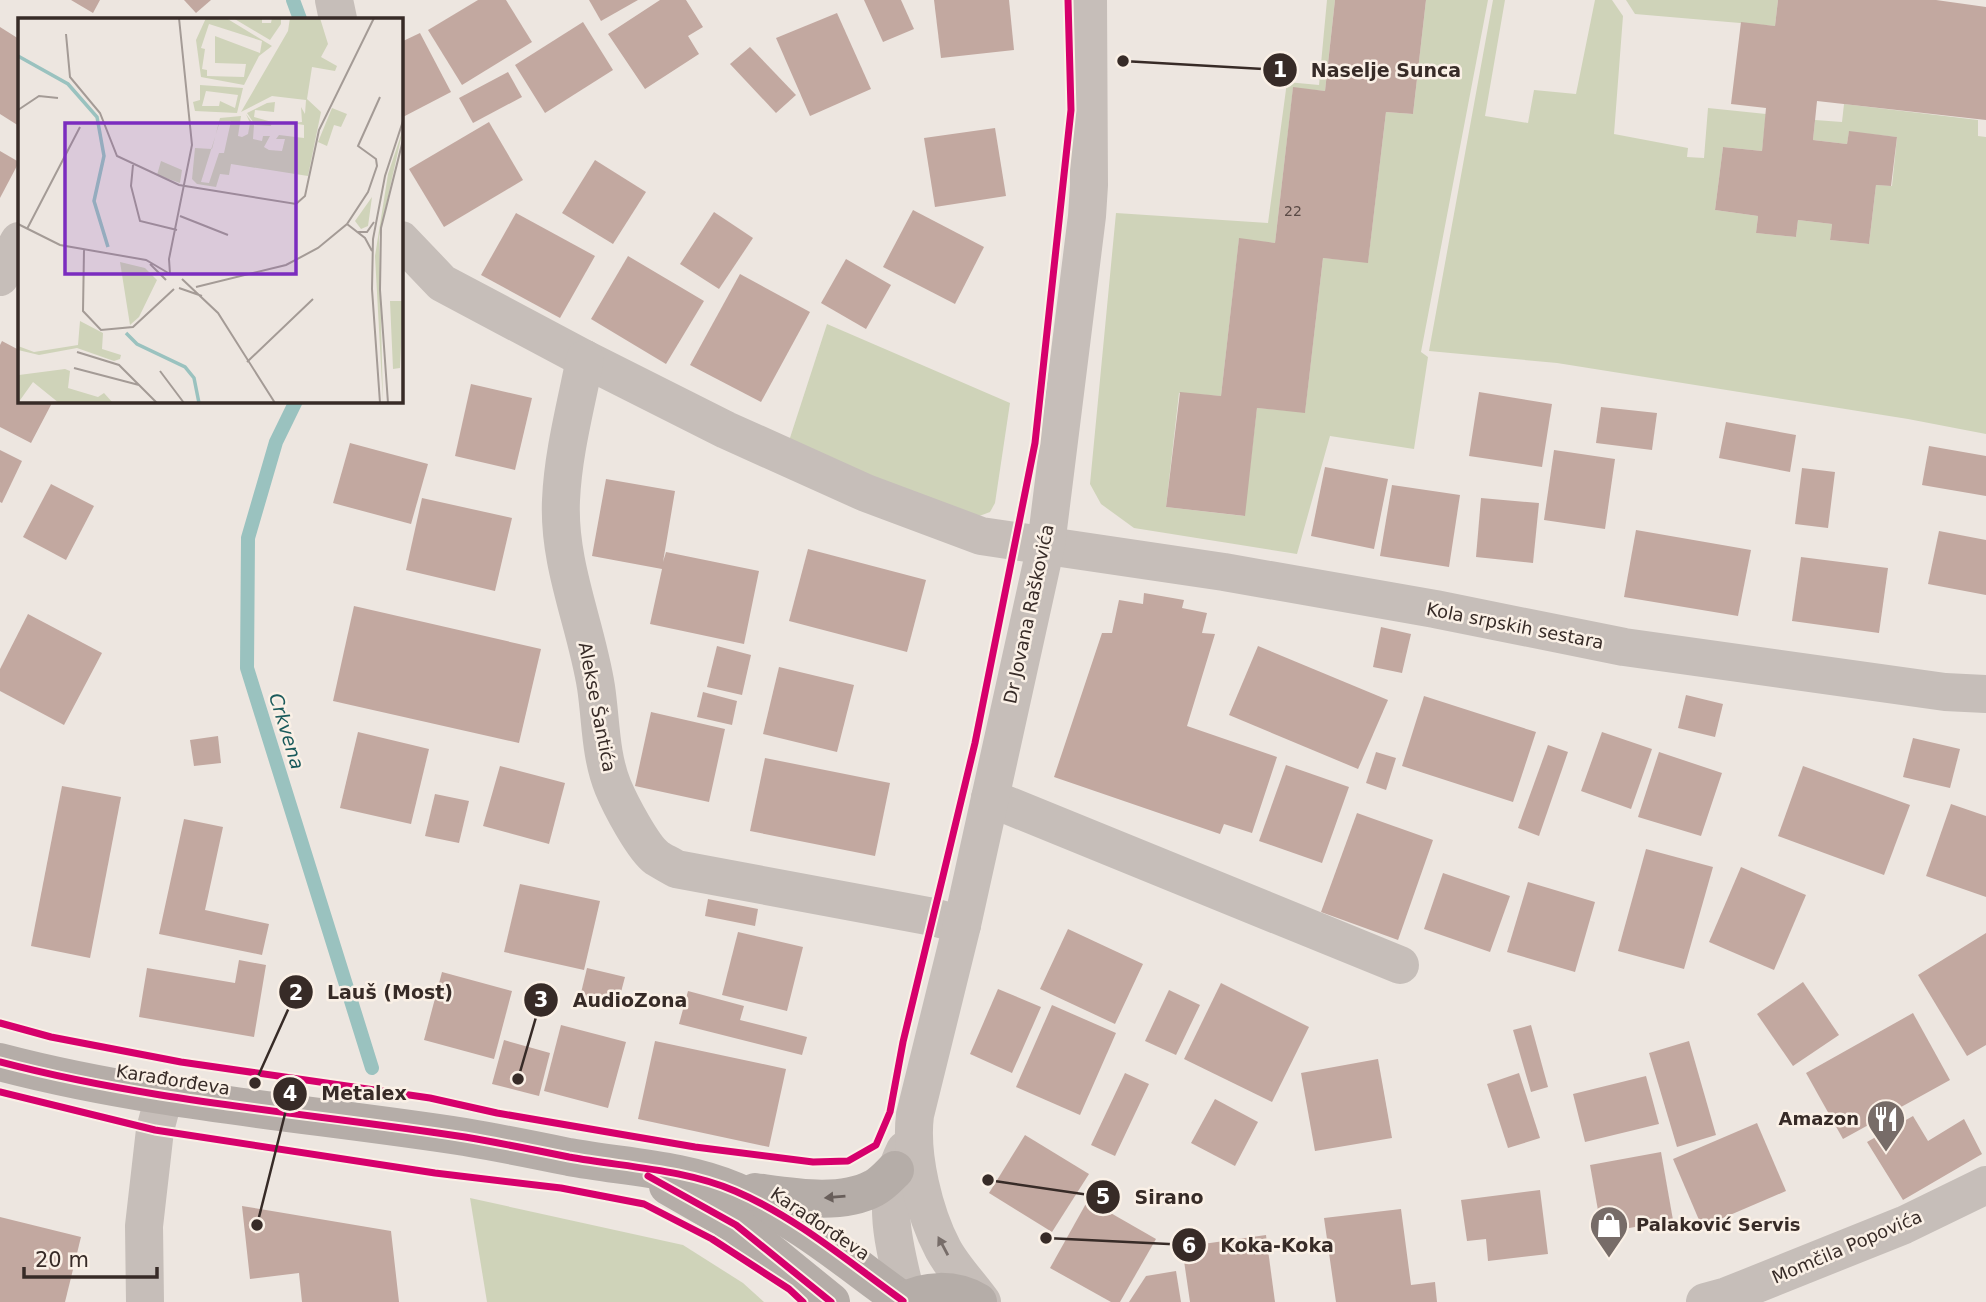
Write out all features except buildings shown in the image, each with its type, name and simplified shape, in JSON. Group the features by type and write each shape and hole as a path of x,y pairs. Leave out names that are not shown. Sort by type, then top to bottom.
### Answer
{"main road":[{"name":"Karađorđeva","path":"0,1062 164,1096 467,1138 693,1178 732,1189 761,1203 904,1301"},
{"name":"Karađorđeva","path":"632,1168 736,1225 831,1302"},
{"path":"732,1189 808,1200 851,1196 876,1188 895,1170"},
{"path":"904,1301 925,1293 943,1291 961,1294 980,1302"}],"street":[{"path":"334,0 338,18"},
{"name":"Dr Jovana Raškovića","path":"904,1301 890,1211 895,1170 912,1135 962,925 1046,545 1087,216 1088,0"},
{"path":"402,241 442,283 726,430 866,493 981,536 1046,545"},
{"path":"0,277 18,243"},
{"name":"Alekse Šantića","path":"585,359 561,500 563,543 571,588 596,685 606,766 614,789 643,842 656,857 676,869 933,917 962,925"},
{"name":"Kola srpskih sestara","path":"1046,545 1224,572 1435,609 1624,648 1945,692 1986,694"},
{"path":"990,798 1400,965"},
{"name":"Karađorđeva","path":"145,1302 144,1226 155,1130 164,1096"},
{"name":"Dr Jovana Raškovića","path":"912,1135 928,1212 943,1250 980,1302"},
{"name":"Momčila Popovića","path":"1705,1302 1727,1296 1904,1225 1986,1185"}],"green space":[{"path":"1327,0 1335,0 1325,91 1293,88 1275,243 1239,239 1221,396 1179,393 1166,507 1244,516 1257,408 1305,412 1323,258 1368,262 1386,112 1413,114 1426,0 1488,0 1421,352 1428,357 1414,449 1330,436 1297,554 1134,528 1101,504 1090,484 1116,213 1268,223 1287,82 1319,85"},
{"path":"1493,0 1505,0 1485,116 1528,123 1534,90 1576,94 1595,0 1612,0 1623,16 1614,134 1688,148 1687,157 1704,158 1708,108 1766,114 1762,151 1723,147 1715,210 1758,216 1756,233 1796,237 1798,220 1832,224 1830,240 1869,244 1876,185 1892,186 1897,137 1849,132 1847,144 1813,140 1815,120 1842,122 1844,104 1978,120 1978,136 1986,137 1986,434 1557,363 1429,351"},
{"path":"1626,0 1778,0 1775,26 1635,14"},
{"path":"827,324 1010,403 995,503 990,512 974,518 788,444"},
{"path":"470,1198 683,1245 743,1283 764,1302 487,1302"}],"waterway":[{"name":"Crkvena","path":"293,0 300,18"},
{"name":"Crkvena","path":"296,402 276,442 248,538 247,668 372,1068"}],"cycle path":[{"path":"0,1023 51,1037 181,1062 430,1098 497,1113 695,1147 813,1162 848,1161 876,1145 890,1112 903,1042 975,743 1035,443 1071,110 1068,0"},
{"path":"0,1062 57,1076 173,1097 465,1137 695,1178 735,1191 780,1214 903,1301"},
{"path":"0,1092 155,1130 435,1173 561,1188 644,1204 712,1239 789,1289 803,1302"},
{"path":"648,1176 736,1225 831,1302"}],"place":[{"name":"Naselje Sunca","path":"1123,61"},
{"name":"AudioZona","path":"518,1079"},
{"name":"Lauš (Most)","path":"255,1083"},
{"name":"Amazon","path":"1886,1153"},
{"name":"Sirano","path":"988,1180"},
{"name":"Metalex","path":"257,1225"},
{"name":"Koka-Koka","path":"1046,1238"},
{"name":"Palaković Servis","path":"1609,1259"}]}
